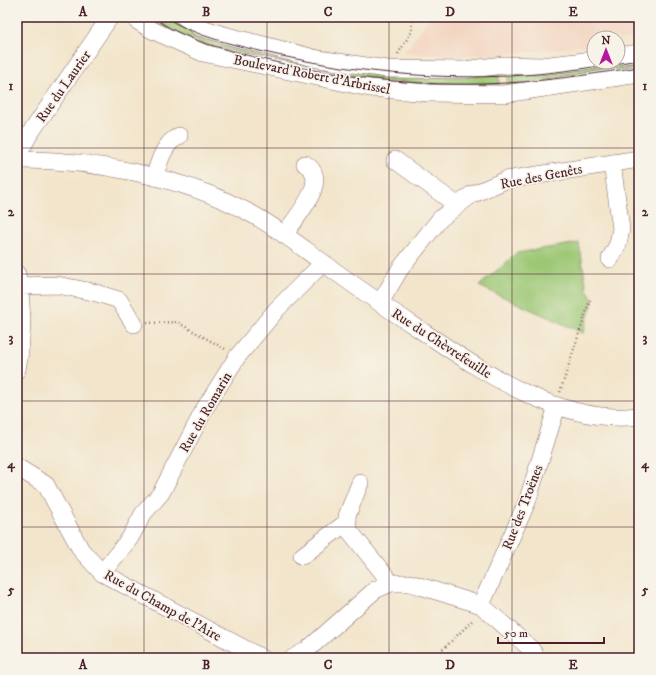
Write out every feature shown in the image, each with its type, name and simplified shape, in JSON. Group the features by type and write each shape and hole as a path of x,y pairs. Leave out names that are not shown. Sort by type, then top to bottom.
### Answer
{"street":[{"name":"Rue du Laurier","path":"17,156 33,128 110,17"},
{"path":"114,17 127,21 140,19"},
{"name":"Boulevard Robert d'Arbrissel","path":"184,17 199,27 224,35 311,57 387,68 464,70 503,65 540,66 586,61"},
{"name":"Boulevard Robert d'Arbrissel","path":"140,19 152,30 203,53 370,88 430,93 504,94 639,74"},
{"path":"626,55 639,53"},
{"path":"154,177 166,147 171,140 179,136"},
{"name":"Rue des Genêts","path":"380,303 409,257 440,219 470,196 506,180 639,159"},
{"name":"Rue du Chèvrefeuille","path":"17,160 68,162 154,177 229,203 248,212 284,235 380,303 480,370 558,402 600,417 639,416"},
{"path":"395,160 457,205"},
{"path":"610,259 618,244 621,229 612,163"},
{"path":"284,235 311,194 316,183 315,174 305,164"},
{"name":"Rue du Romarin","path":"102,573 130,538 143,514 161,493 205,408 237,357 277,309 323,263"},
{"path":"17,370 21,344 22,311 18,280 57,285 93,292 119,300 134,324"},
{"name":"Rue des Troënes","path":"479,610 527,502 558,402"},
{"name":"Rue du Champ de l'Aire","path":"17,467 46,485 81,550 102,573 262,658"},
{"path":"360,483 349,508 346,522 352,535 391,583"},
{"path":"302,556 346,522"},
{"path":"293,658 307,650 375,590 391,583 410,583 479,610 531,649 537,658"}],"path":[{"path":"397,56 412,31 411,17"},
{"path":"558,402 591,297"},
{"path":"134,324 178,322 226,350"},
{"path":"434,658 479,610"}],"shaded area":[{"path":"430,17 639,17 639,37 626,39 626,30 586,30 586,45 558,49 495,55 452,56 404,53"}],"green space":[{"path":"166,17 189,28 458,75 499,75 499,85 444,85 358,79 209,46 172,31 161,24"},
{"path":"639,58 639,68 626,70 626,60"},
{"path":"586,66 586,70 624,70 508,85 508,74"},
{"path":"579,243 587,290 593,300 583,333 479,286 517,253"}],"tram line":[{"path":"153,17 164,25 188,37 228,50 287,65 386,80 420,83 488,84 551,79 639,67"},
{"path":"165,17 176,24 200,34 251,49 328,65 361,70 426,76 492,77 525,75 568,71 639,60"}]}
